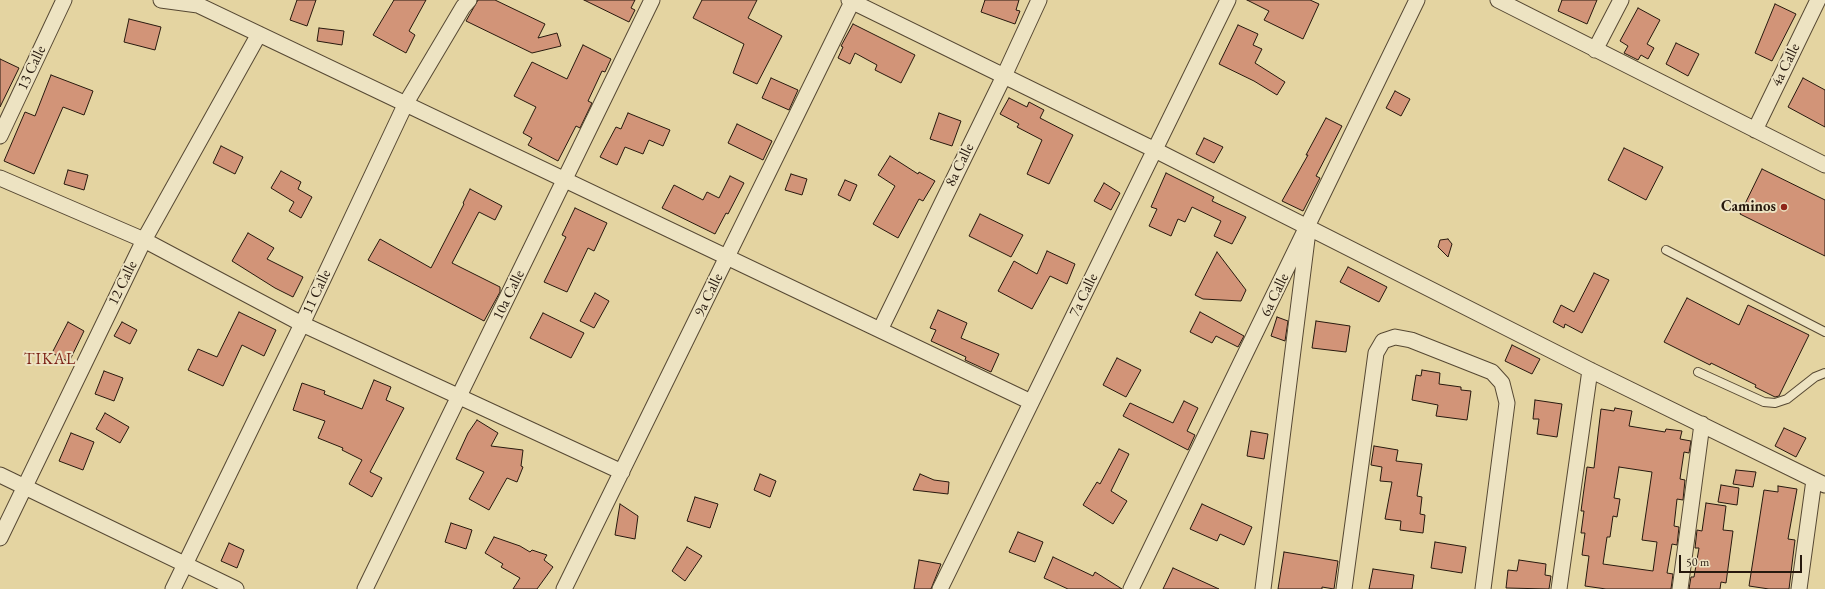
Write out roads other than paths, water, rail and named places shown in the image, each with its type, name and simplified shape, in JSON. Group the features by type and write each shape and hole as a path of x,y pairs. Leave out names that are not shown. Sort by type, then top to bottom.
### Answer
{"street":[{"name":"13 Calle","path":"0,136 64,0"},
{"path":"161,0 198,5 1031,402"},
{"name":"11 Calle","path":"173,589 302,324 406,103 463,7 469,0"},
{"name":"10a Calle","path":"365,589 652,0"},
{"path":"851,0 1155,150 1590,370 1819,482 1799,589"},
{"name":"9a Calle","path":"564,589 851,0"},
{"name":"8a Calle","path":"880,330 1004,76 1039,0"},
{"name":"7a Calle","path":"940,589 1228,0"},
{"name":"6a Calle","path":"1131,589 1417,0"},
{"path":"1498,0 1595,50 1825,164"},
{"path":"1595,50 1621,0"},
{"name":"4a Calle","path":"1755,130 1818,0"},
{"name":"12 Calle","path":"0,538 144,240 259,34"},
{"path":"0,178 144,240 302,324 622,472"},
{"path":"1263,589 1308,227"},
{"path":"1344,589 1376,353 1383,341 1395,338 1411,340 1492,372 1502,383 1507,403 1483,589"},
{"path":"1560,589 1590,370"},
{"path":"1680,589 1702,424"},
{"path":"0,475 236,589"}],"lane":[{"path":"1666,250 1825,332"},
{"path":"1698,372 1764,402 1775,403 1787,399 1815,377 1825,373"}],"place":[{"name":"Caminos","path":"1784,207"}],"district":[{"name":"TIKAL","path":"50,360"}]}
